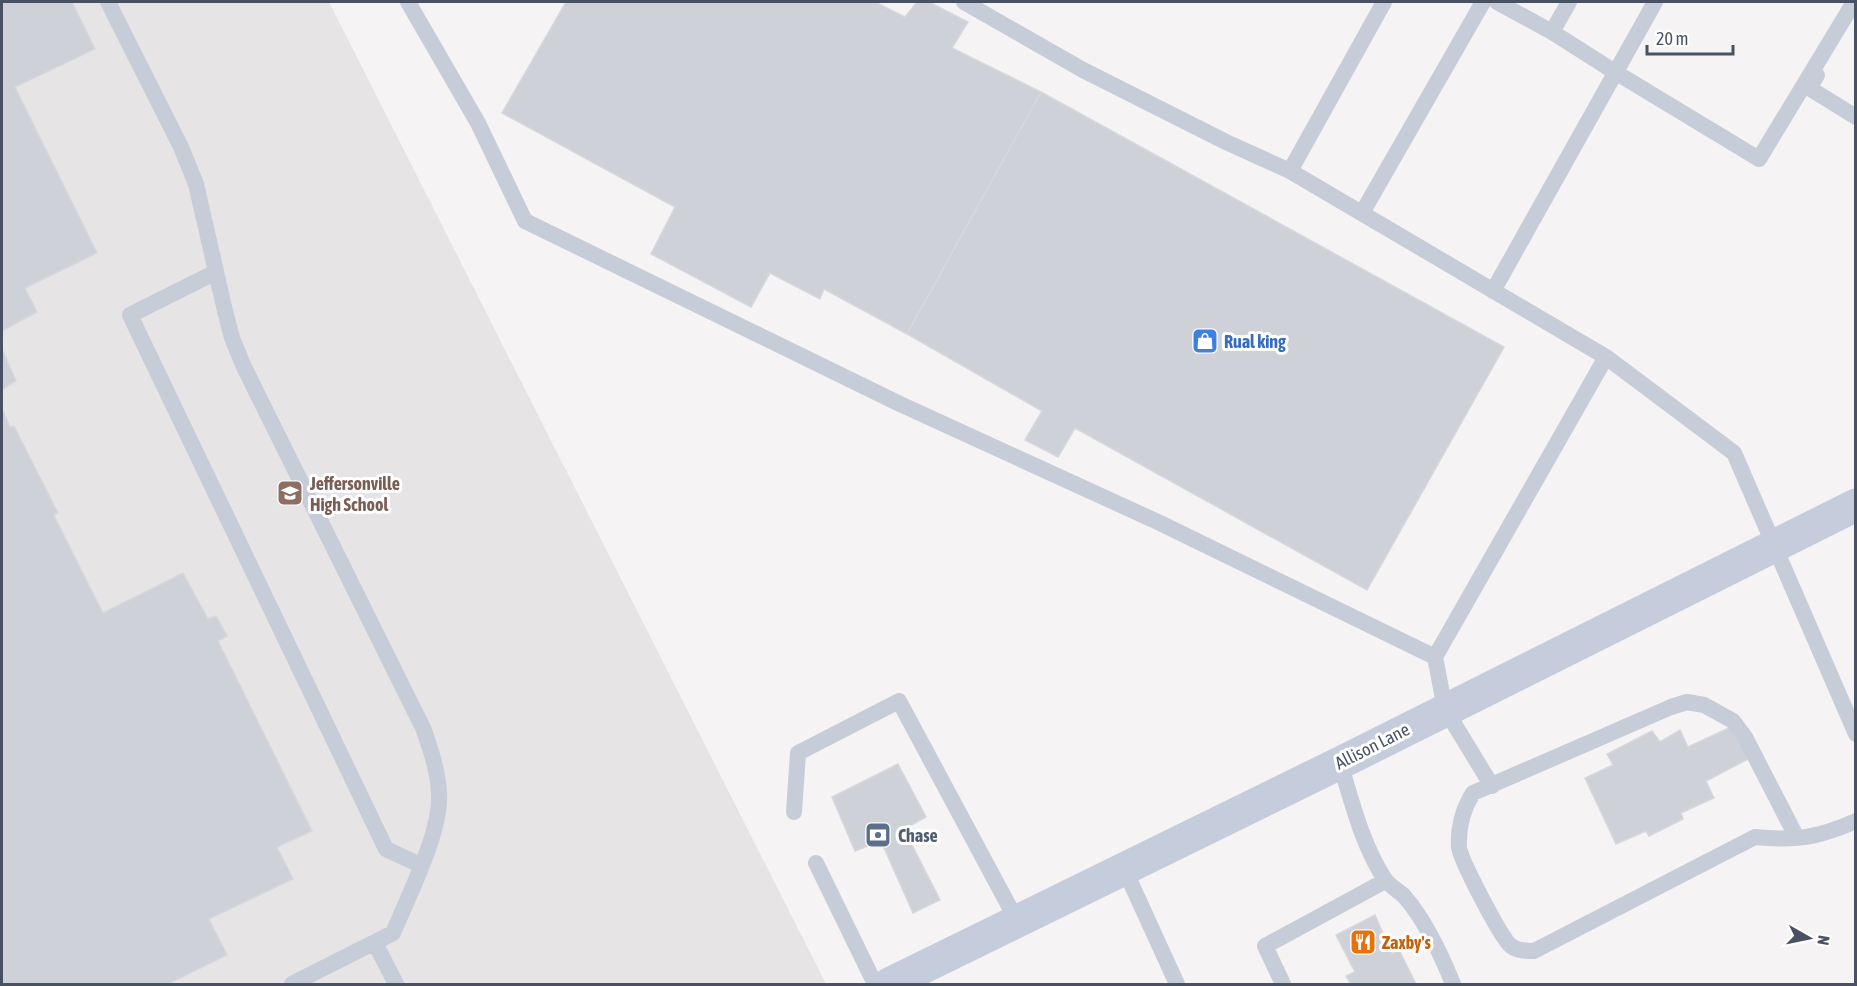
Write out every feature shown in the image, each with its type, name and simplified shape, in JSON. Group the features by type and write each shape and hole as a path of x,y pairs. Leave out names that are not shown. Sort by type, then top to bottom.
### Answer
{"main road":[{"name":"Allison Lane","path":"889,984 1340,763 1856,505"}],"lane":[{"path":"108,2 185,157 196,184 232,338 244,367 424,730 434,760 439,802 432,838 393,933 316,979 292,984"},
{"path":"408,2 478,123 525,221 900,404 1160,523 1435,657"},
{"path":"964,2 1083,70 1216,137 1290,171 1362,213 1606,357 1734,453 1854,726"},
{"path":"1290,171 1384,2"},
{"path":"1362,213 1483,2"},
{"path":"1497,2 1552,32 1759,159 1854,2"},
{"path":"1552,32 1569,2"},
{"path":"1493,291 1655,2"},
{"path":"1856,13 1809,88 1856,117"},
{"path":"216,272 130,315 386,849 420,865"},
{"path":"1492,786 1445,709 1435,657 1606,357"},
{"path":"794,812 798,753 899,701 1017,921"},
{"path":"1797,838 1745,737 1733,721 1704,705 1687,702 1473,793 1464,807 1459,833 1459,850 1500,932 1511,946 1524,951 1534,951 1755,837 1797,838 1810,837 1856,821"},
{"path":"1340,763 1365,840 1385,881 1403,895 1418,913 1453,984"},
{"path":"816,863 875,984"},
{"path":"1124,868 1177,984"},
{"path":"1283,984 1265,946 1385,881"},
{"path":"375,943 396,984"}],"shaded area":[{"name":"Jeffersonville High School","path":"2,2 329,2 826,984 2,984"}],"building":[{"path":"2,2 72,2 95,49 15,87 97,253 25,288 37,312 2,331"},
{"path":"566,2 875,2 905,17 917,2 929,2 968,22 952,48 1041,92 907,334 824,289 820,299 770,273 751,307 651,254 675,207 502,113"},
{"name":"Rual king","path":"1041,92 1504,347 1367,590 1075,428 1058,457 1025,440 1042,411 907,334"},
{"path":"2,349 16,381 2,390"},
{"path":"2,409 10,427 14,426 58,513 54,515 103,613 183,573 208,619 216,616 227,636 218,641 312,831 277,847 293,879 209,919 227,955 168,984 2,984"},
{"path":"1733,726 1752,757 1706,781 1714,798 1681,813 1683,819 1649,836 1646,831 1616,844 1585,778 1613,765 1607,754 1652,731 1660,742 1680,730 1688,747"},
{"name":"Chase","path":"898,764 926,817 904,829 940,900 913,913 881,841 855,851 832,797"},
{"name":"Zaxby's","path":"1375,915 1392,954 1399,950 1416,984 1351,984 1346,976 1355,972 1336,935"}],"place":[{"name":"Rual king","path":"1205,341"},
{"name":"Jeffersonville High School","path":"290,493"},
{"name":"Chase","path":"878,835"},
{"name":"Zaxby's","path":"1363,942"}]}
